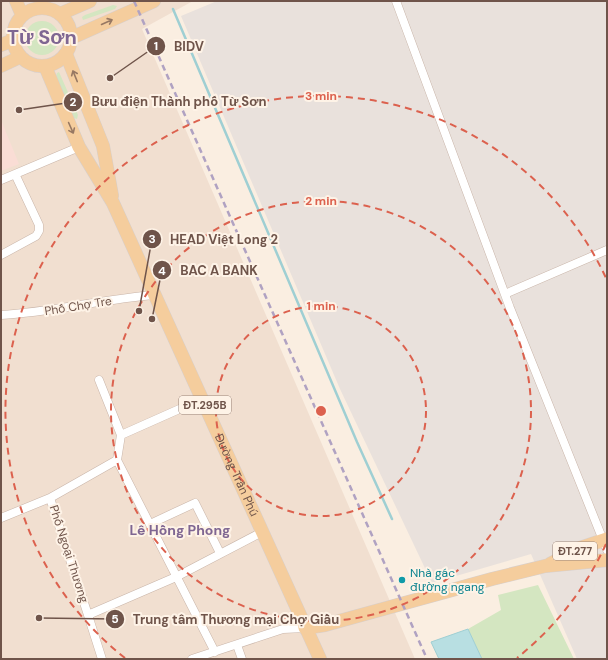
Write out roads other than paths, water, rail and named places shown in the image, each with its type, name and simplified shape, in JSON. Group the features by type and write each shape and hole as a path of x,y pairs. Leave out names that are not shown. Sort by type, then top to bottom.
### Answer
{"main road":[{"path":"16,1 22,15"},
{"path":"60,14 90,1"},
{"path":"71,38 154,1"},
{"path":"45,5 60,14 68,25 71,38 66,54 56,63 45,66 32,65 20,57 7,43 22,15 45,5"},
{"name":"Đường Trần Phú","path":"66,54 100,138 106,159 113,203"},
{"path":"1,66 20,57"},
{"name":"Đường Trần Phú","path":"45,66 79,147 113,203 320,659"},
{"path":"79,147 100,138"},
{"path":"90,165 106,159"},
{"name":"ĐT.277","path":"545,566 580,548 606,543"},
{"name":"ĐT.277","path":"305,628 545,566 607,560"}],"street":[{"path":"396,1 505,294 606,543"},
{"path":"1,180 79,147"},
{"path":"1,255 36,236 39,231 39,225 15,174"},
{"path":"505,294 607,250"},
{"name":"Phố Chợ Tre","path":"1,315 28,314 130,297 155,295"},
{"path":"99,380 121,435 117,460 215,652"},
{"path":"121,435 202,399"},
{"path":"50,498 117,460"},
{"name":"Phố Ngoại Thương","path":"1,518 50,498 88,615 176,577 262,532"},
{"path":"150,524 194,503 220,553"},
{"path":"88,615 102,659"},
{"path":"192,659 283,629 305,628"},
{"path":"237,645 242,659"}],"water":[{"path":"468,629 482,659 439,659 431,642"}],"waterway":[{"path":"173,9 357,442 392,519"}],"railway":[{"path":"134,1 427,659"}],"place":[{"name":"BIDV","path":"110,78"},
{"name":"Bưu điện Thành phố Từ Sơn","path":"19,110"},
{"name":"HEAD Việt Long 2","path":"139,311"},
{"name":"BAC A BANK","path":"152,319"},
{"name":"Nhà gác đường ngang","path":"402,580"},
{"name":"Trung tâm Thương mại Chợ Giầu","path":"39,618"}],"district":[{"name":"Từ Sơn","path":"42,37"},
{"name":"Lê Hồng Phong","path":"180,530"}]}
